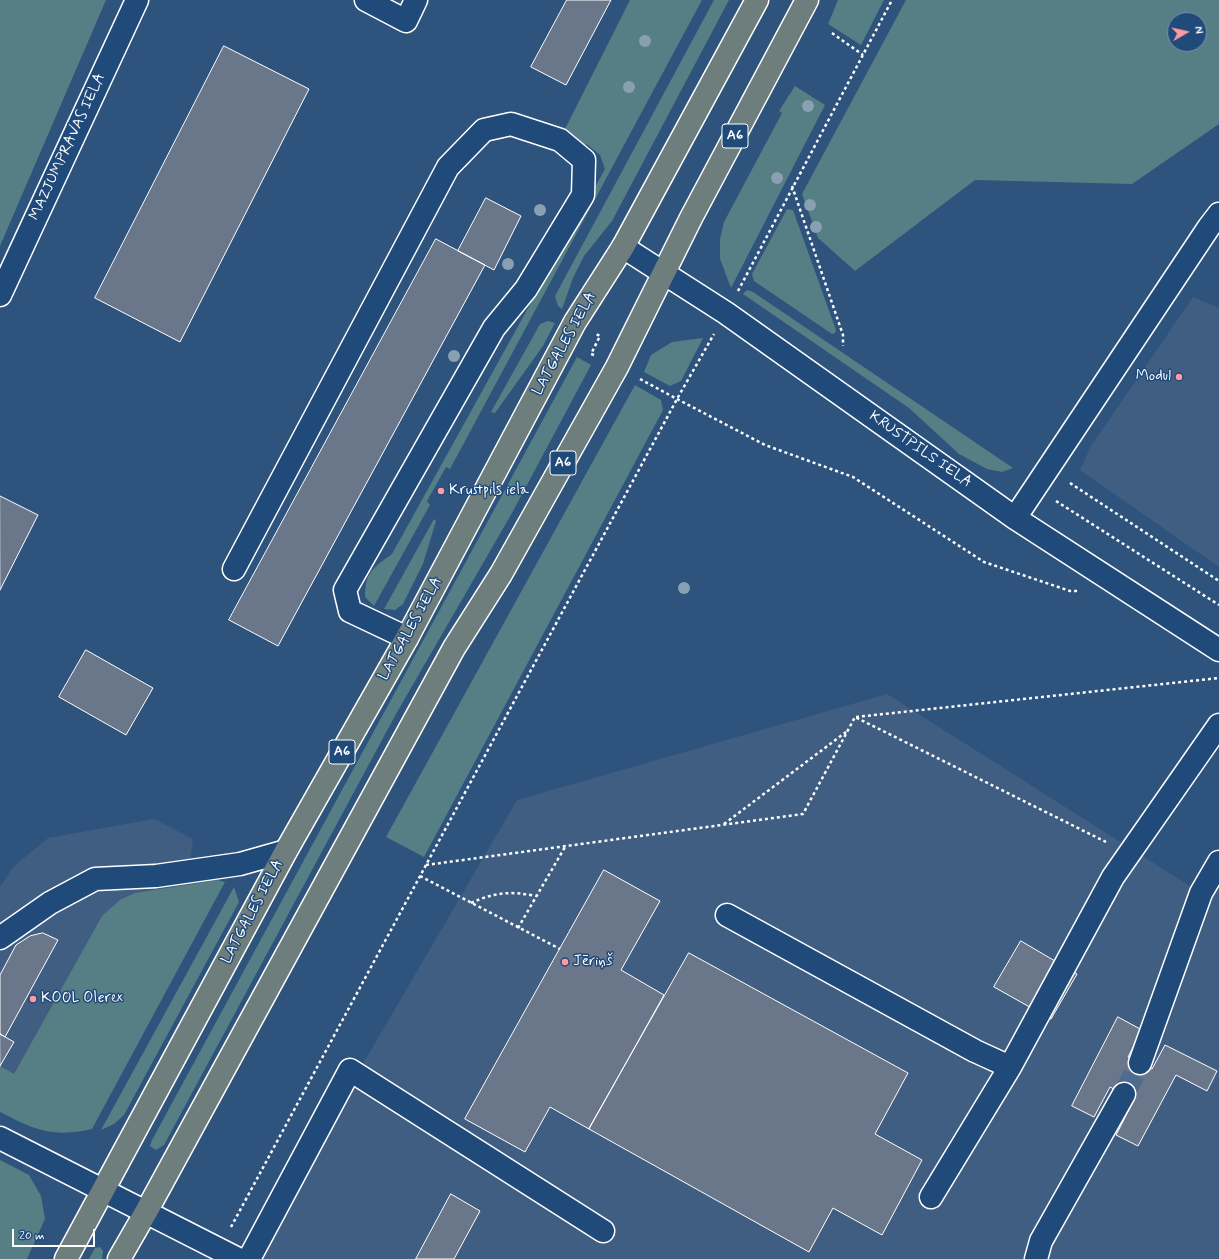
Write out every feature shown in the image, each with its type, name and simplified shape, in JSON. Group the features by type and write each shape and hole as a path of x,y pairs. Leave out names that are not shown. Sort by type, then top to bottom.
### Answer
{"highway":[{"name":"LATGALES IELA","path":"66,1259 286,851 407,638 575,322 622,247 757,0"},
{"name":"A6","path":"119,1259 454,648 501,574 617,367 691,218 807,0"}],"street":[{"name":"MAZJUMPRAVAS IELA","path":"0,295 137,0"},
{"path":"366,0 406,21 416,0"},
{"path":"234,569 448,167 484,130 511,124 560,140 584,160 583,195 526,289 494,328 345,590 350,610 407,638"},
{"path":"1016,518 1047,469 1219,214"},
{"name":"KRUSTPILS IELA","path":"622,247 726,313 1016,518 1219,650"},
{"path":"931,1197 1010,1067 1113,877 1219,725"},
{"path":"0,938 50,903 95,879 156,876 240,864 286,851"},
{"path":"1140,1063 1201,893 1219,862"},
{"path":"727,915 975,1051 1010,1067"},
{"path":"249,1259 350,1070 603,1231"},
{"path":"1036,1259 1041,1241 1124,1094"},
{"path":"0,1138 229,1254"}],"path":[{"path":"229,1254 420,876 677,399 726,313 892,0"},
{"path":"832,33 863,55"},
{"path":"792,186 843,335 843,346"},
{"path":"592,331 600,336 591,354 596,356"},
{"path":"640,378 765,445 852,476 984,562 1070,591 1086,591"},
{"path":"1047,469 1219,581"},
{"path":"1035,487 1219,605"},
{"path":"855,717 1219,678"},
{"path":"426,865 803,814 855,717"},
{"path":"855,717 1130,854"},
{"path":"723,825 848,730"},
{"path":"518,928 565,846"},
{"path":"420,876 560,949"},
{"path":"471,903 486,896 503,893 520,893 536,896"}],"shaded area":[{"name":"Modul","path":"1193,297 1219,308 1219,567 1080,470 1091,446"},
{"path":"887,694 1201,893 1219,870 1219,1259 249,1259 517,800"},
{"name":"KOOL Olerex","path":"154,819 193,839 187,887 15,1094 0,1085 0,887 13,867 48,838"}],"green space":[{"path":"0,0 106,0 0,246"},
{"path":"630,0 702,0 450,469 446,467 427,501 430,505 374,606 365,597 365,589 371,571 392,554 605,169 600,155 588,145 579,143 564,131"},
{"path":"714,0 729,0 612,221 584,256 573,278 562,309 558,306 555,296"},
{"path":"838,0 884,0 861,45 828,24"},
{"path":"906,0 1219,0 1219,124 1132,184 975,180 855,271 818,238 802,194"},
{"path":"795,86 825,105 731,288 720,259 720,239 724,222 782,113 779,111"},
{"path":"787,209 793,210 836,330 835,333 832,334 754,281 752,274"},
{"path":"747,290 753,292 1013,468 1002,472 987,469 959,454 909,408 743,294"},
{"path":"548,321 555,323 543,346 495,413 491,412 540,324"},
{"path":"703,338 681,381 670,386 644,372 651,355 672,342"},
{"path":"577,357 591,365 512,513 396,714 164,1145 156,1150 150,1146 152,1140"},
{"path":"635,385 661,400 663,410 424,857 386,837"},
{"path":"434,519 436,521 423,564 403,604 395,610 384,609"},
{"path":"217,880 225,882 92,1129 66,1133 44,1131 24,1124 0,1112 0,1066 14,1074 102,916 120,900 135,893"},
{"path":"234,887 239,902 124,1115 114,1124 101,1130"},
{"path":"0,1160 29,1175 41,1196 45,1219 27,1259 0,1259"},
{"path":"100,1247 103,1251 102,1259 89,1259 95,1248"}],"building":[{"path":"567,0 611,0 566,85 531,67"},
{"path":"224,46 309,89 180,342 95,298"},
{"path":"486,198 521,216 494,270 458,251"},
{"path":"436,239 485,265 278,646 229,620"},
{"path":"0,496 38,515 0,590"},
{"path":"86,650 153,688 126,735 59,697"},
{"path":"604,870 660,901 621,970 664,995 589,1129 550,1107 525,1152 465,1119"},
{"path":"43,933 58,940 5,1037 0,1034 0,975 16,945 30,936"},
{"path":"1021,941 1077,974 1051,1019 994,987"},
{"path":"689,953 908,1073 875,1134 922,1160 882,1235 833,1208 809,1252 589,1129"},
{"path":"1118,1017 1142,1030 1128,1057 1152,1069 1165,1045 1217,1071 1207,1091 1176,1075 1138,1146 1116,1135 1134,1100 1110,1087 1094,1117 1072,1106"},
{"path":"0,1034 14,1042 0,1066"},
{"path":"451,1194 480,1211 454,1259 416,1259"}],"tunnel":[{"path":"1124,1094 1140,1063"}],"place":[{"name":"Modul","path":"1179,377"},
{"name":"Krustpils iela","path":"441,491"},
{"name":"Jēriņš","path":"565,962"},
{"name":"KOOL Olerex","path":"33,999"}]}
